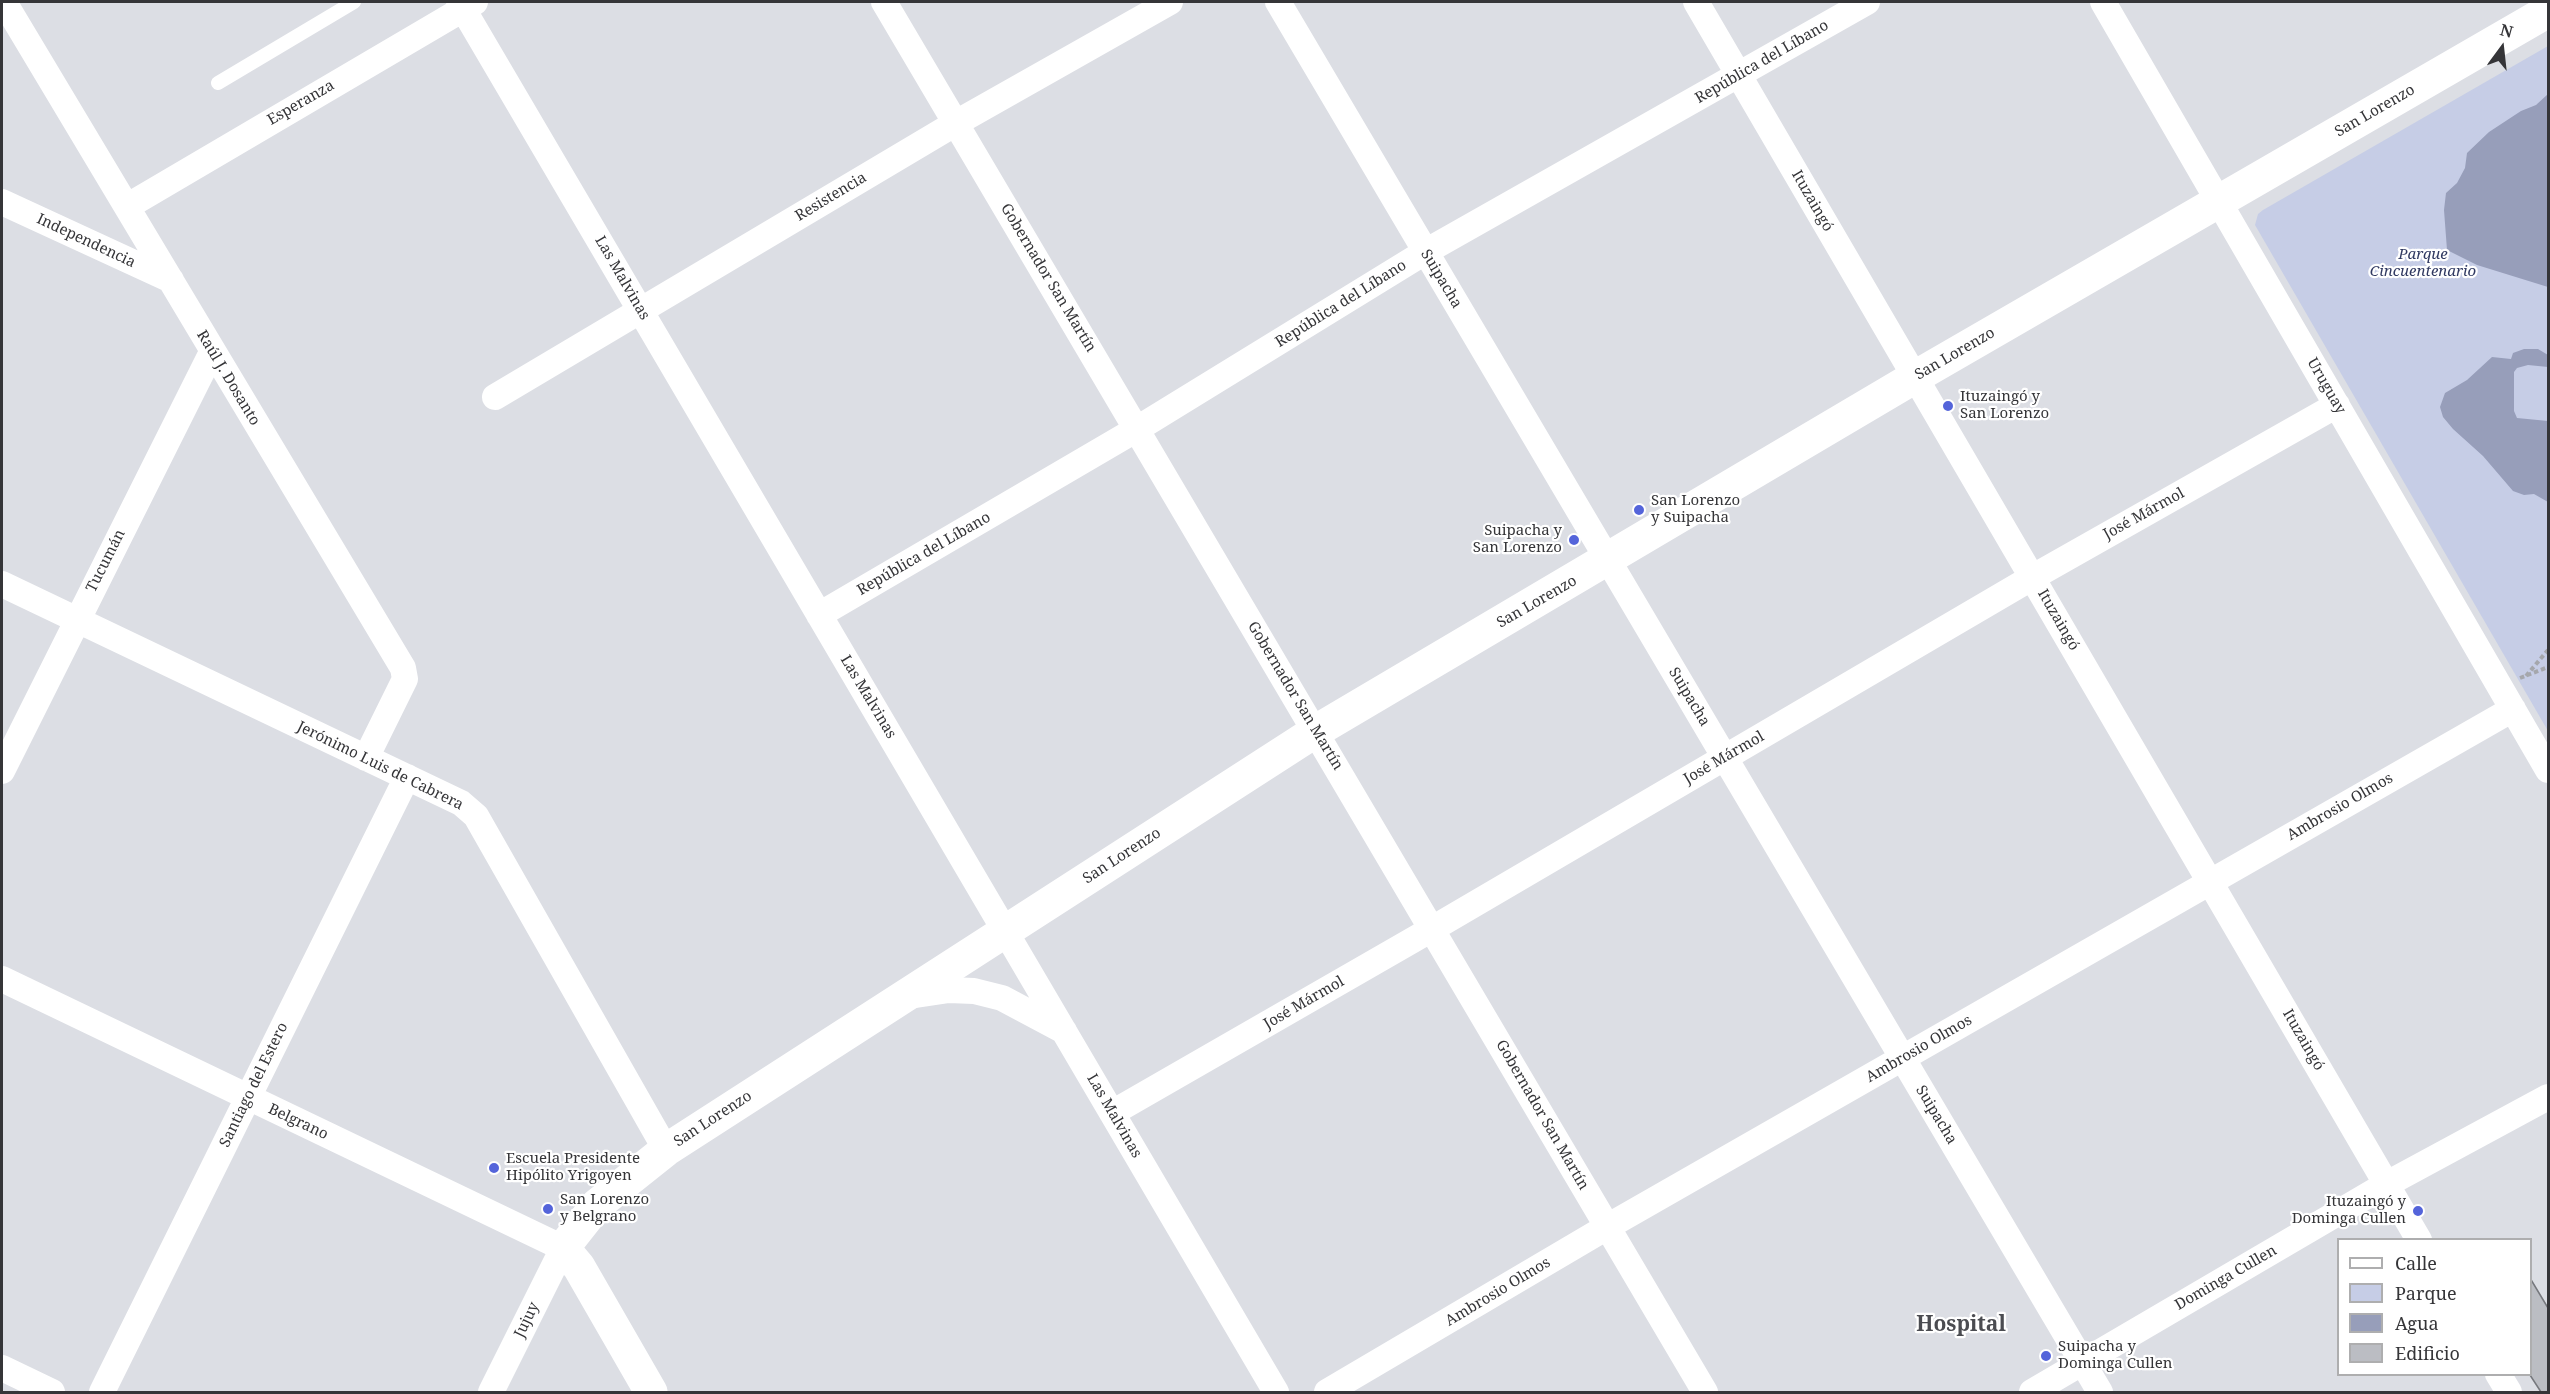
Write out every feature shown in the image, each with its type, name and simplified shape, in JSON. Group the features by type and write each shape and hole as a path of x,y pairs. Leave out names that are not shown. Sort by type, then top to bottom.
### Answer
{"main road":[{"name":"San Lorenzo","path":"563,1248 597,1205 666,1150 1316,731 1608,561 1915,377 2548,11"},
{"path":"563,1248 579,1268 651,1392"}],"street":[{"name":"Raúl J. Dosanto","path":"4,2 128,206 212,352 404,668 405,679 366,758"},
{"name":"Gobernador San Martín","path":"884,2 1705,1392"},
{"name":"Resistencia","path":"495,397 956,123 1170,2"},
{"name":"Suipacha","path":"1278,2 2100,1392"},
{"name":"Ituzaingó","path":"1696,2 2418,1238"},
{"name":"República del Líbano","path":"819,615 1137,429 1425,252 1867,2"},
{"name":"Uruguay","path":"2103,2 2548,770"},
{"name":"Esperanza","path":"128,206 466,4"},
{"name":"Las Malvinas","path":"466,4 640,310 1007,930 1276,1392"},
{"name":"Independencia","path":"2,202 171,280"},
{"name":"Tucumán","path":"2,771 76,619 212,352"},
{"name":"José Mármol","path":"1112,1113 1432,929 2033,577 2337,405"},
{"name":"Jerónimo Luis de Cabrera","path":"2,584 461,802 476,816 666,1150"},
{"name":"Ambrosio Olmos","path":"1327,1392 1607,1227 2513,709"},
{"name":"Santiago del Estero","path":"102,1392 407,777"},
{"name":"Belgrano","path":"2,979 563,1248"},
{"path":"903,997 949,990 974,991 1002,998 1066,1033"},
{"name":"Dominga Cullen","path":"2032,1392 2387,1184 2548,1097"},
{"name":"Jujuy","path":"491,1392 563,1248"},
{"path":"2,1368 52,1392"},
{"path":"2499,1376 2509,1392"}],"lane":[{"path":"218,82 354,2"}],"path":[{"path":"2526,676 2548,650"}],"green space":[{"name":"Parque Cincuentenario","path":"2548,46 2548,731 2255,225 2258,214 2263,210"}],"water":[{"path":"2548,94 2548,287 2477,265 2447,250 2444,210 2446,193 2457,183 2465,168 2467,153 2489,132 2521,111 2536,105"},
{"path":"2524,349 2538,349 2548,355 2548,367 2528,365 2517,368 2514,372 2514,411 2517,418 2548,421 2548,502 2534,494 2524,495 2513,491 2483,456 2453,429 2443,417 2440,407 2445,393 2467,380 2492,357 2511,359 2513,353"}],"building":[{"path":"2532,1281 2548,1308 2548,1392 2541,1392 2531,1376"}],"place":[{"name":"Ituzaingó y San Lorenzo","path":"1948,406"},
{"name":"San Lorenzo y Suipacha","path":"1639,510"},
{"name":"Suipacha y San Lorenzo","path":"1574,540"},
{"name":"Escuela Presidente Hipólito Yrigoyen","path":"494,1168"},
{"name":"San Lorenzo y Belgrano","path":"548,1209"},
{"name":"Ituzaingó y Dominga Cullen","path":"2418,1211"},
{"name":"Suipacha y Dominga Cullen","path":"2046,1356"}],"district":[{"name":"Hospital","path":"1961,1325"}]}
